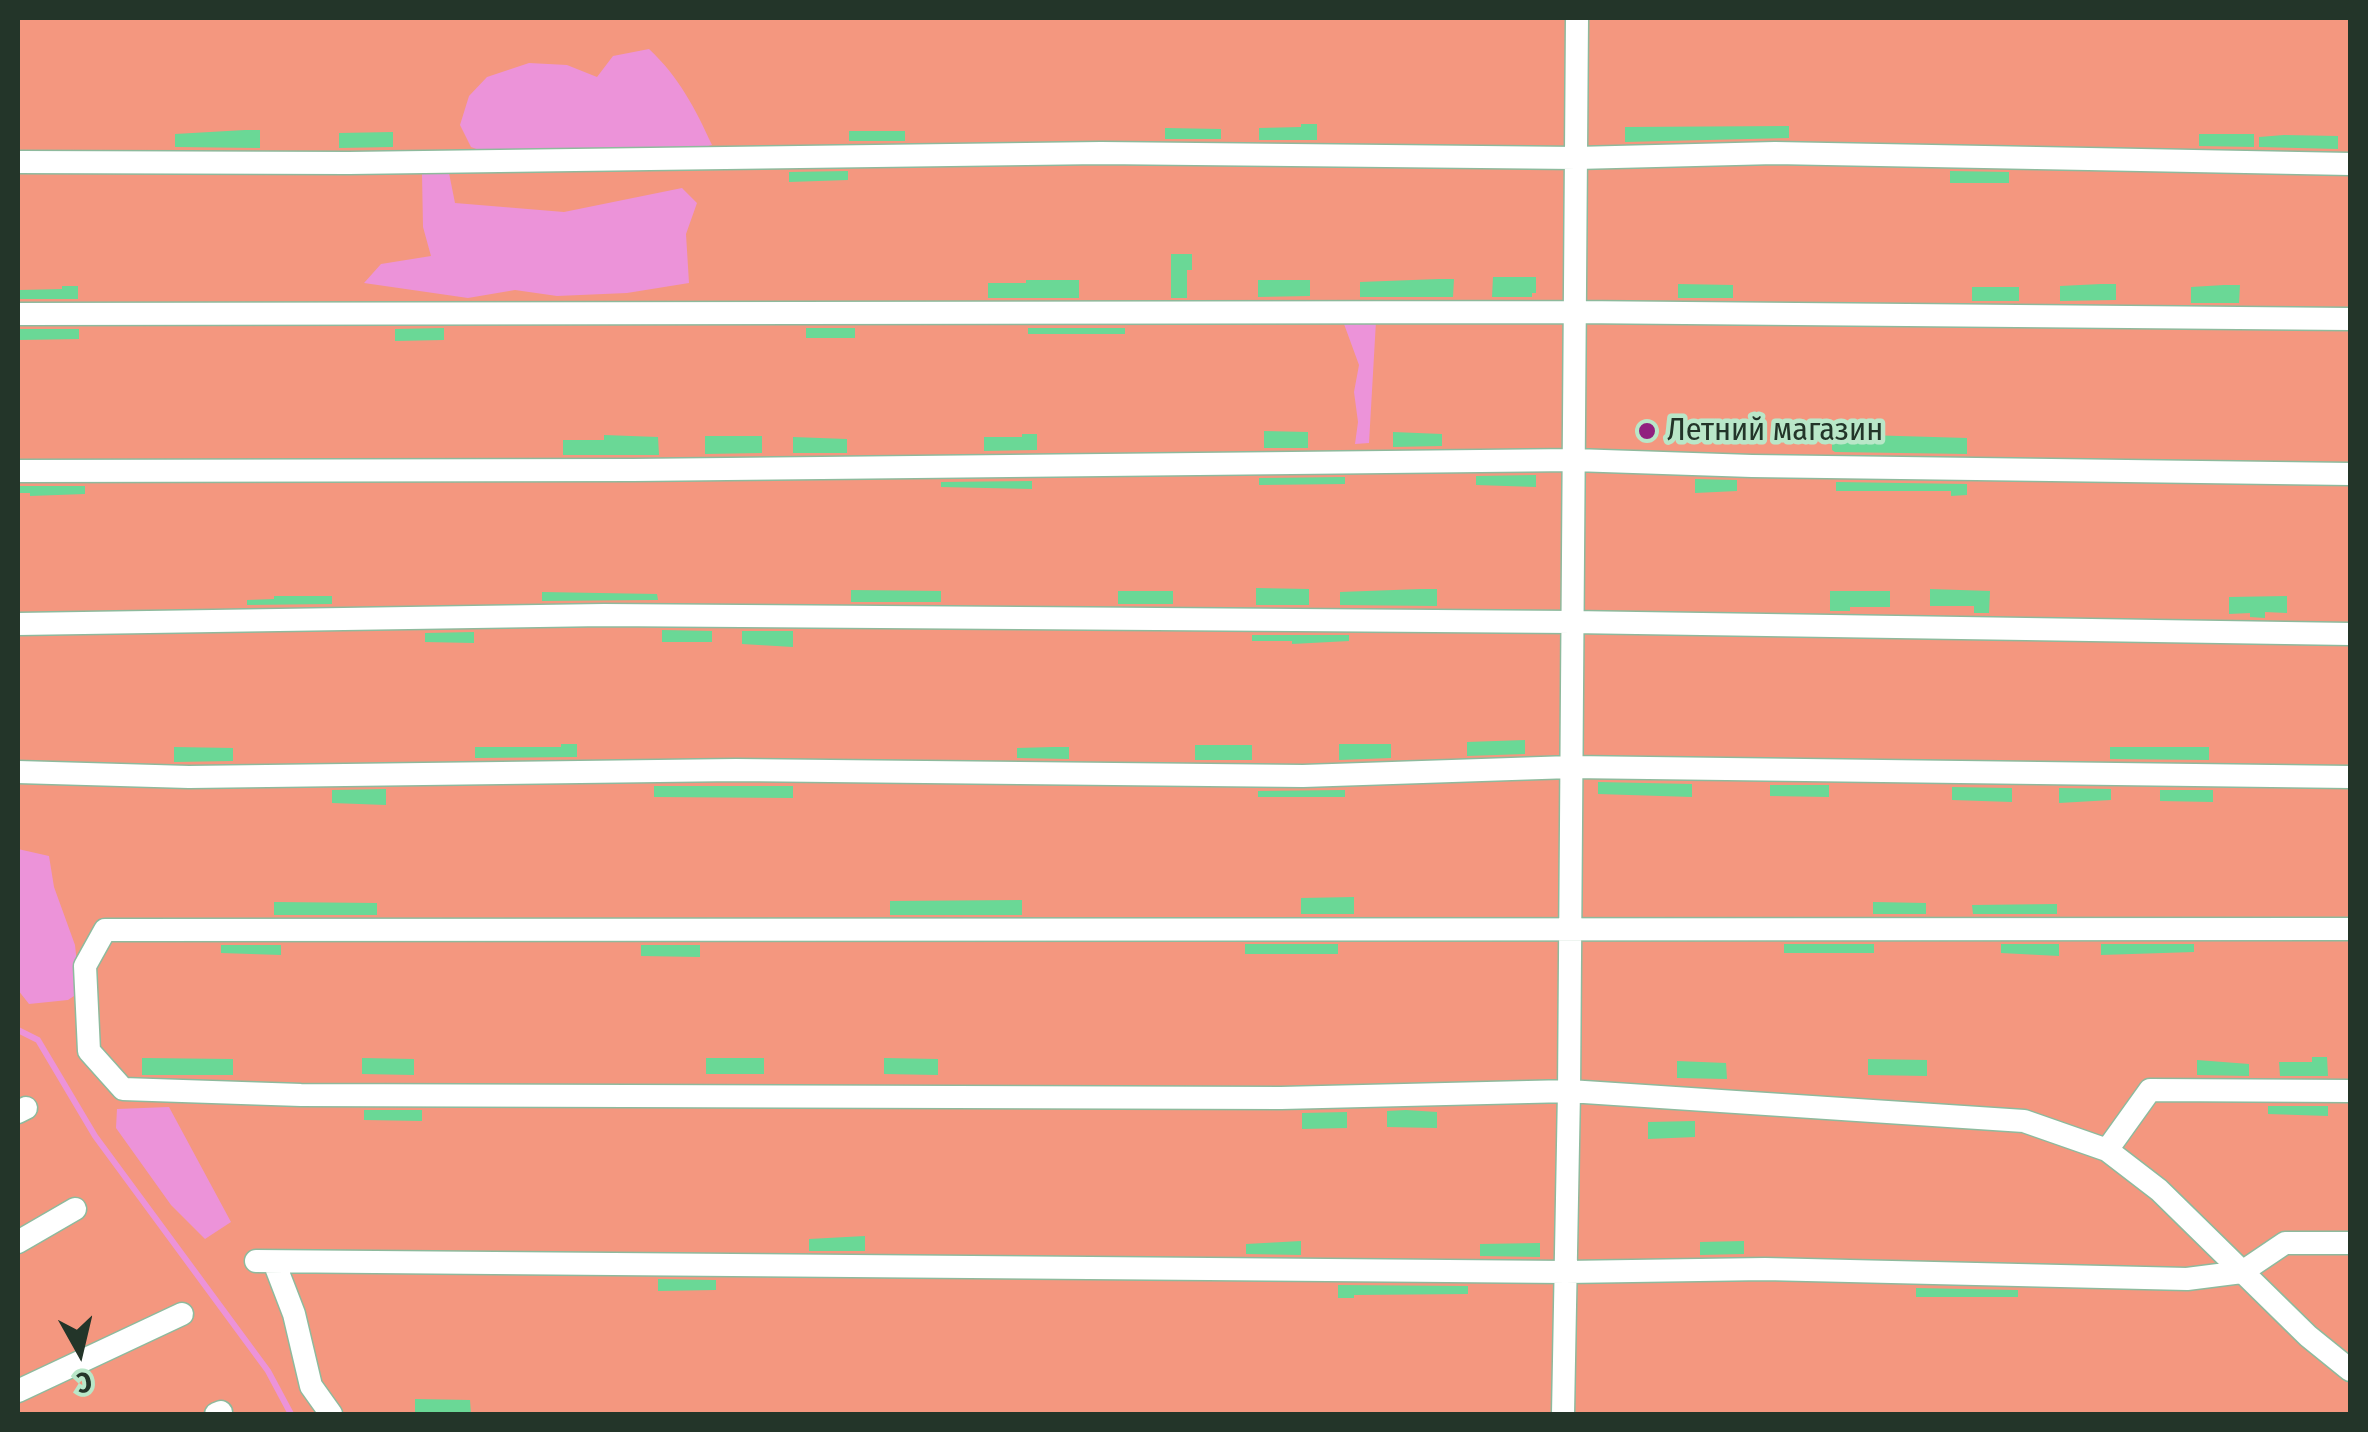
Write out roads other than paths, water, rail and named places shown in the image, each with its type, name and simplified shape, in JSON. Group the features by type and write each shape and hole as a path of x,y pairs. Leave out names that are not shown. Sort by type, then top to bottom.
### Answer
{"street":[{"path":"1563,1414 1577,18"},
{"path":"18,162 349,163 1101,152 1576,158 1774,153 2350,164"},
{"path":"18,314 1574,312 2350,319"},
{"path":"18,471 633,470 1574,460 2350,474"},
{"path":"18,624 604,615 1572,622 2350,634"},
{"path":"18,772 189,777 736,770 1303,776 1571,767 2350,776"},
{"path":"2350,929 104,930 85,966 89,1051 123,1089 301,1095 1281,1098 1569,1090 2024,1121 2107,1150 2159,1190 2308,1336 2350,1370"},
{"path":"2107,1150 2150,1090 2350,1091"},
{"path":"18,1242 75,1210"},
{"path":"330,1414 311,1386 294,1314 265,1261 1566,1272 1765,1268 2187,1279 2242,1272 2285,1243 2350,1243"},
{"path":"18,1391 182,1314"}],"waterway":[{"path":"18,1030 38,1040 95,1136 268,1371 291,1414"}],"place":[{"name":"Летний магазин","path":"1647,431"}]}
